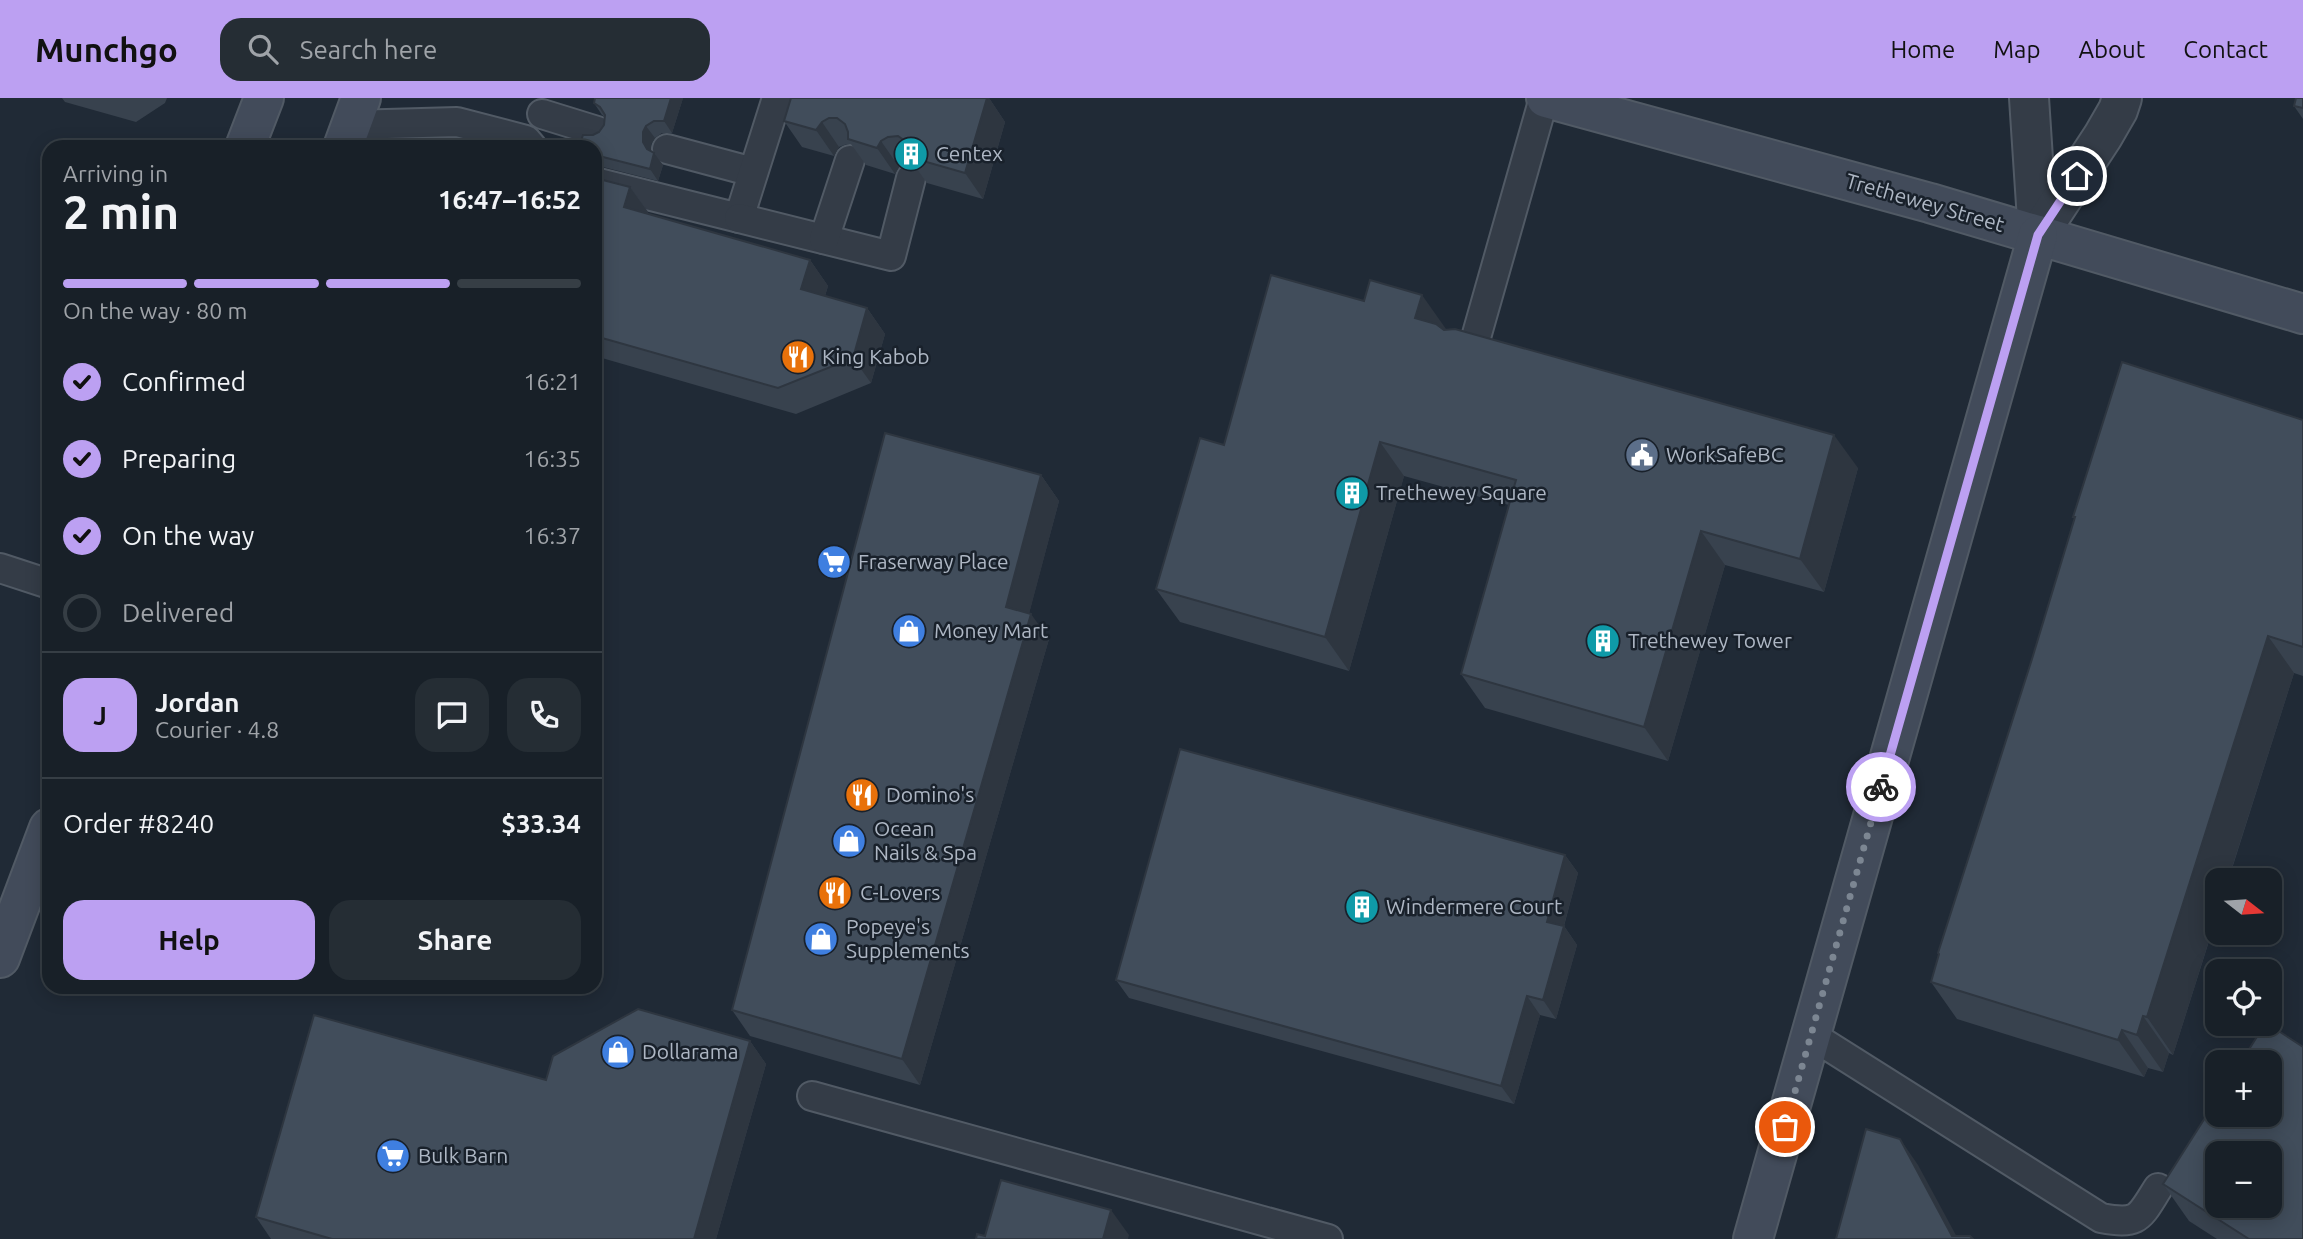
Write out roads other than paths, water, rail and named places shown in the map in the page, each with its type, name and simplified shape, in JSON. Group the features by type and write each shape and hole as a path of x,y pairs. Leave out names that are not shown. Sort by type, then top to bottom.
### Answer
{"street":[{"name":"Trethewey Street","path":"1545,98 1930,203 2303,313"},
{"path":"2029,98 2038,235"},
{"path":"1753,1239 2038,235 2103,136 2122,98"},
{"path":"247,140 260,102"},
{"path":"0,958 42,847"}],"lane":[{"path":"739,218 777,98"},
{"path":"1473,348 1545,98"},
{"path":"531,140 544,106 597,131"},
{"path":"357,117 457,122 516,140"},
{"path":"667,149 753,172"},
{"path":"824,239 850,160"},
{"path":"602,183 891,256 911,178"},
{"path":"0,568 42,581"},
{"path":"1811,1035 2101,1218 2123,1222 2141,1215 2158,1188"},
{"path":"812,1096 1328,1239"}],"place":[{"name":"Centex","path":"911,154"},
{"name":"King Kabob","path":"798,357"},
{"name":"WorkSafeBC","path":"1642,455"},
{"name":"Trethewey Square","path":"1352,493"},
{"name":"Fraserway Place","path":"834,562"},
{"name":"Money Mart","path":"909,631"},
{"name":"Trethewey Tower","path":"1603,641"},
{"name":"Domino's","path":"862,795"},
{"name":"Ocean Nails & Spa","path":"849,841"},
{"name":"C-Lovers","path":"835,893"},
{"name":"Windermere Court","path":"1362,907"},
{"name":"Popeye's Supplements","path":"821,939"},
{"name":"Dollarama","path":"618,1052"},
{"name":"Bulk Barn","path":"393,1156"}]}
